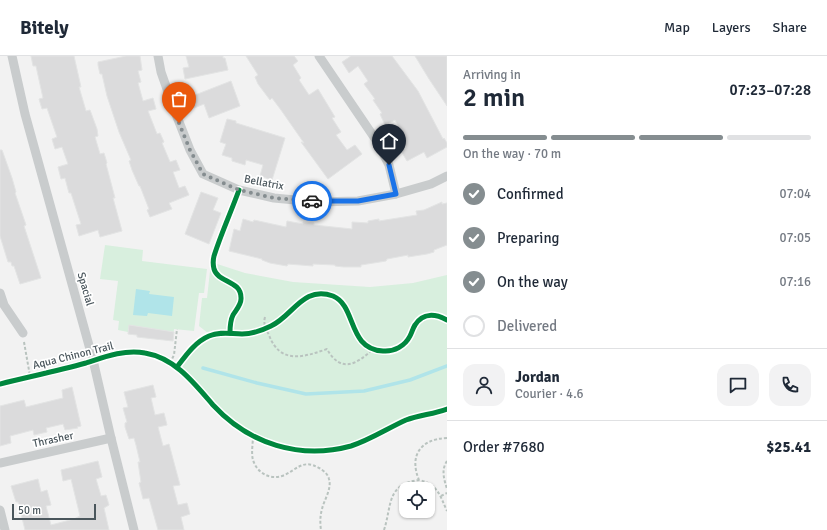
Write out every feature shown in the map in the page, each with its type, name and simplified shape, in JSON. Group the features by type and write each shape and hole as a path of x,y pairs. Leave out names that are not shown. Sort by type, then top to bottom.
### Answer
{"street":[{"name":"Spacial","path":"12,56 14,72 24,114 93,360 134,530"},
{"name":"Bellatrix","path":"158,56 161,72 174,109 190,150 203,174 239,190 274,198 316,202 358,201 396,194 430,184 447,176"},
{"path":"320,56 378,143 389,165 396,194"},
{"path":"0,293 4,305 23,333"},
{"name":"Thrasher","path":"0,462 111,438"},
{"path":"0,510 5,530"}],"path":[{"path":"265,317 264,324 269,327 273,344 283,353 291,356 306,356 327,349 339,363 349,364 362,359 373,349"},
{"path":"260,330 269,327"},
{"path":"176,366 168,361 174,355 177,329"},
{"path":"23,333 32,376"},
{"path":"251,434 259,438"},
{"path":"251,434 253,460 259,471 265,475 271,478 283,476 297,467 310,464 316,466 327,474 330,485 320,516 321,530"},
{"path":"419,480 414,466 415,458 420,449 426,443 438,438 447,438"},
{"path":"447,461 443,472 447,489"},
{"path":"384,530 393,494 404,484 419,480 432,485 437,490 447,511"},
{"path":"440,496 447,493"}],"green space":[{"path":"105,245 143,250 142,261 207,269 204,293 199,293 194,331 174,329 173,341 137,337 137,335 128,334 128,332 118,330 119,321 113,320 118,281 100,279"},
{"path":"211,262 245,273 293,282 370,287 413,283 447,275 447,409 407,420 351,446 317,452 295,450 270,444 243,430 220,412 177,367 183,363 204,341 213,337 199,326 202,298 207,298"}],"water":[{"path":"136,289 150,291 149,294 174,297 172,316 148,313 147,316 133,315"}],"building":[{"path":"31,56 74,56 81,87 79,87 86,111 90,110 97,129 98,136 95,137 100,154 104,153 107,163 115,198 113,198 122,231 100,237 98,230 79,236 76,225 81,224 65,178 61,179 58,167 68,164 62,147 55,149 52,139 57,137 47,108 42,109 39,99 43,98 36,66 33,66"},
{"path":"126,56 140,56 142,70 138,71 141,82 138,83 143,101 153,98 156,109 148,111 157,134 160,133 164,142 162,143 170,162 176,160 180,170 173,172 179,188 185,186 189,195 169,203 172,209 150,217 147,210 149,209 132,170 129,161 131,160 119,132 98,65 98,62"},
{"path":"186,56 223,56 223,58 225,58 228,70 185,79 183,68 189,67"},
{"path":"246,56 294,56 298,61 293,65 301,78 299,80 309,95 318,89 335,117 332,118 341,132 336,135 347,150 355,145 362,154 328,179 301,142 304,143 281,110 272,98 270,100 258,84 255,77 258,75"},
{"path":"351,56 392,56 418,91 443,139 444,138 447,143 447,147 427,158 424,152 407,161 401,151 406,148 400,138 404,136 395,120 385,125 380,114 382,113 373,100 375,99 364,84 368,81 358,66 349,73 342,62"},
{"path":"415,56 447,56 447,106 429,79"},
{"path":"231,81 240,106 209,118 204,104 194,108 190,97"},
{"path":"227,119 285,138 272,180 260,176 263,165 246,160 245,165 232,161 232,158 222,155 226,144 220,142"},
{"path":"0,150 2,150 12,178 15,193 26,225 24,226 41,278 20,284 14,266 12,266 11,262 8,262 0,236"},
{"path":"201,192 218,198 213,210 221,213 209,244 185,234"},
{"path":"442,202 442,204 447,203 447,245 427,254 408,257 408,255 387,259 386,261 361,265 361,267 344,267 313,264 313,266 288,264 287,266 270,263 262,259 229,251 234,229 240,231 243,219 286,227 287,221 303,224 303,222 314,223 314,225 352,229 352,222 368,223 368,221 379,219 379,221 417,215 416,211 424,210"},
{"path":"129,325 174,332 173,341 137,337 137,335 128,334"},
{"path":"153,385 156,397 151,398 155,415 164,413 167,425 158,427 163,446 169,444 180,485 173,486 178,505 187,503 190,514 181,517 184,530 158,530 149,498 143,499 139,483 141,482 138,462 140,462 134,438 129,439 125,427 125,423 127,422 123,408 128,407 124,392"},
{"path":"72,387 81,426 77,427 78,428 65,430 63,424 46,428 47,432 34,435 33,430 10,436 11,443 0,446 0,406 24,400 26,407 63,398 62,390"},
{"path":"98,461 102,477 96,479 101,496 106,495 109,505 104,508 109,530 25,530 18,502 16,502 11,486 38,479 41,492 47,490 51,505 46,506 51,525 74,519 80,516 71,479 63,481 61,470"}],"waterway":[{"path":"203,368 257,383 306,394 364,391 410,380 447,366"}],"cycle path":[{"path":"230,333 232,317 241,301 240,293 238,288 216,274 213,261 239,190"},
{"path":"177,367 191,349 209,336 226,333 246,334 264,329 286,316 306,298 314,295 323,294 333,296 341,301 363,343 372,348 383,351 395,349 405,343 418,321 426,316 438,316 447,320"},
{"name":"Aqua Chinon Trail","path":"0,384 75,366 115,354 130,352 145,353 166,360 175,366 191,380 227,419 243,430 259,439 276,445 313,451 332,450 351,446 365,441 406,420 447,409"}],"way so far":[{"path":"179,123 190,150 203,174 239,190 274,198 312,201"}],"route":[{"path":"312,201 358,201 396,194 389,165"}]}
